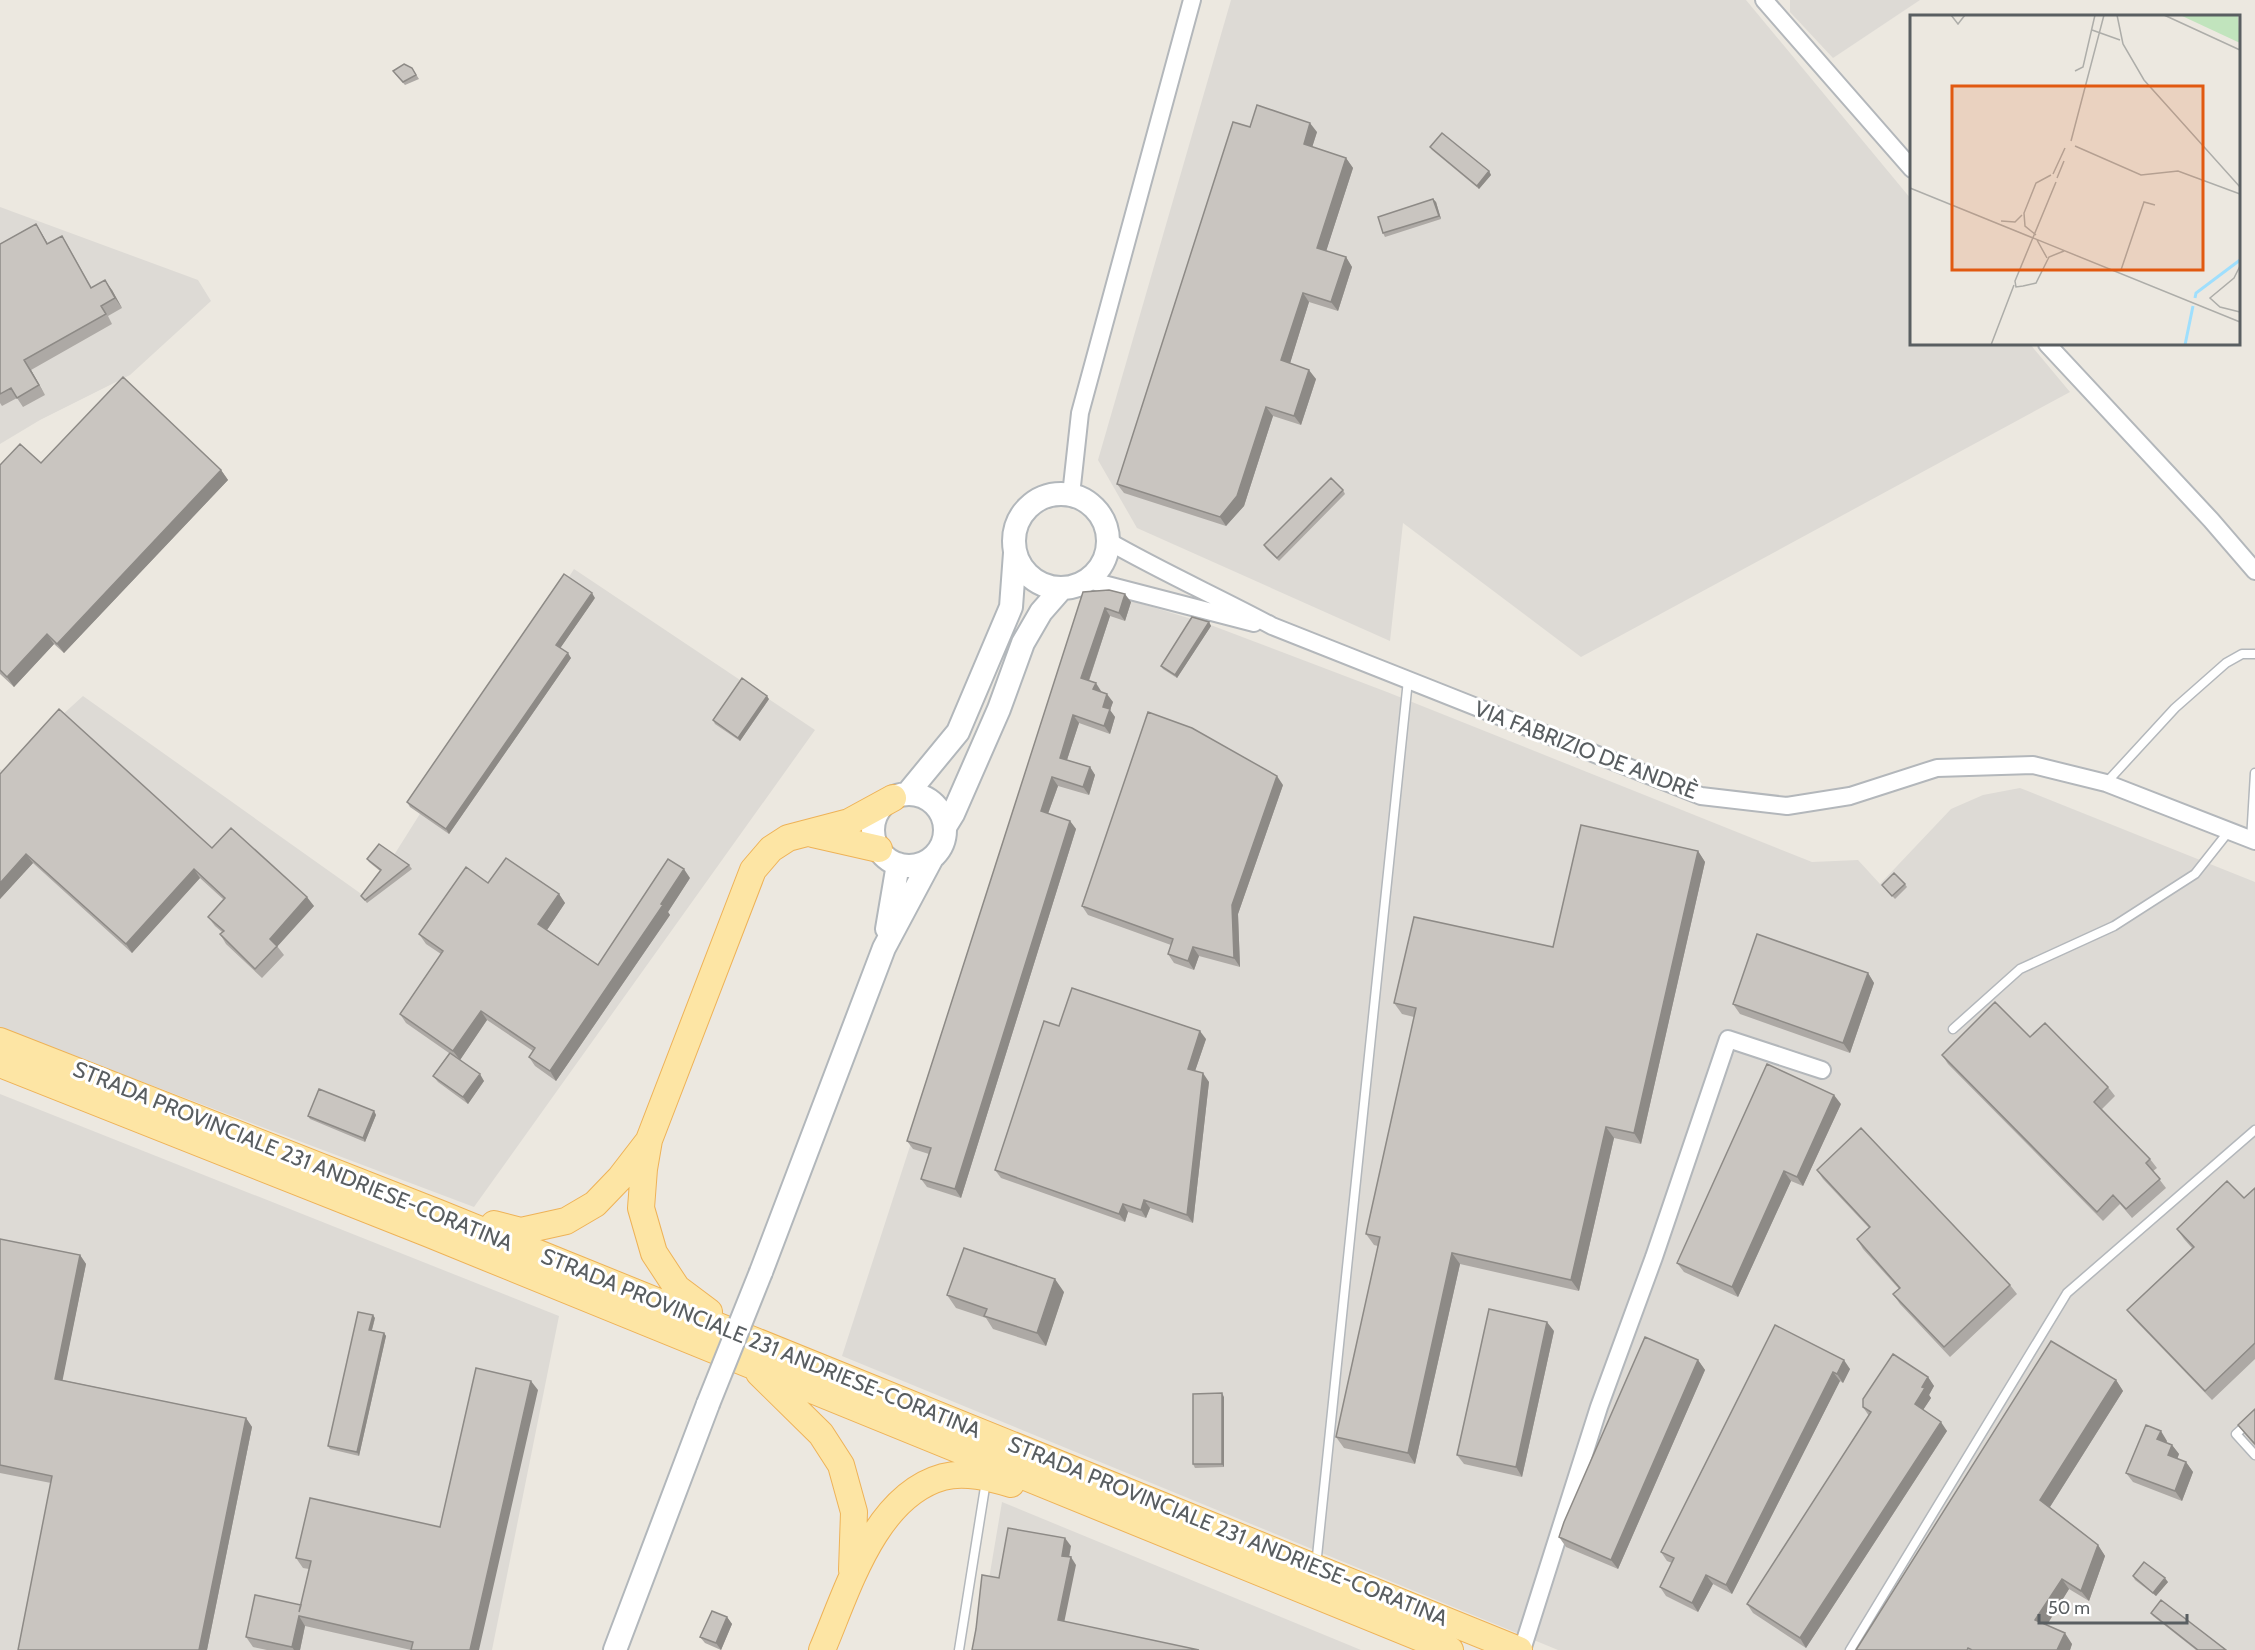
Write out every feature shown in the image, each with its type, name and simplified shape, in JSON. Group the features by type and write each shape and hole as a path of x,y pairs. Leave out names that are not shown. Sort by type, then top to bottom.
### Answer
{"main road":[{"path":"884,948 888,857 874,838 873,826 876,814 883,805 900,796 958,732 1011,607 1014,537 1017,522 1026,508 1039,499 1055,494 1071,495 1086,501 1098,512 1105,526 1108,541 1103,563 1080,584 1062,588 1047,586 1033,579 1022,568 1015,553"},
{"path":"945,827 953,814 999,709 1023,643 1041,612 1062,588"},
{"path":"615,1650 708,1404 760,1272 884,948 945,838 942,815 934,803 917,795 900,796 849,822 788,838 771,849 753,870 649,1140 641,1208 654,1253 677,1288 701,1307 778,1349"},
{"path":"810,834 915,865 932,858"},
{"name":"STRADA PROVINCIALE 231 ANDRIESE-CORATINA","path":"0,1041 440,1213 1521,1650"},
{"name":"STRADA PROVINCIALE 231 ANDRIESE-CORATINA","path":"0,1064 750,1364 1450,1650"},
{"path":"440,1213 521,1231 566,1221 595,1204 620,1178 649,1140"},
{"path":"750,1364 821,1434 841,1465 854,1512 851,1578"},
{"path":"822,1650 851,1578 876,1530 908,1496 924,1485 942,1477 964,1475 986,1478 1100,1507"},
{"path":"624,1650 625,1625"}],"street":[{"path":"1071,495 1080,413 1192,0"},
{"path":"1764,0 1910,168"},
{"path":"2048,345 2211,520 2255,571"},
{"path":"1108,541 1153,567 1225,601 1272,627"},
{"path":"1088,579 1272,627"},
{"name":"VIA FABRIZIO DE ANDRÈ","path":"1272,627 1701,796 1787,806 1850,796 1937,768 2033,765 2106,783 2253,841"},
{"path":"1521,1650 1599,1407 1654,1257 1728,1040 1822,1070"}],"lane":[{"path":"2106,783 2175,708 2226,663 2242,654 2255,654"},
{"path":"1316,1566 1408,680"},
{"path":"2253,841 2255,773"},
{"path":"1953,1029 2020,969 2114,926 2195,874 2229,831"},
{"path":"1851,1650 2067,1293 2255,1130"},
{"path":"2255,1417 2236,1434 2255,1455"},
{"path":"959,1650 986,1478"}],"shaded area":[{"path":"1231,0 1746,0 1910,198 1910,345 2031,345 2070,392 1581,657 1403,523 1390,641 1137,528 1098,460"},
{"path":"1790,0 1920,0 1833,58 1790,12"},
{"path":"0,207 198,280 211,301 130,375 40,420 0,444"},
{"path":"574,569 815,730 474,1207 0,1028 0,769 2,770 83,696 367,898"},
{"path":"1116,596 1208,624 1387,692 1812,862 1858,860 1880,884 1951,809 1983,795 2020,788 2255,882 2255,1650 1558,1650 842,1356 1086,603"},
{"path":"0,1094 559,1316 492,1650 0,1650"},
{"path":"1002,1502 1361,1650 977,1650"}],"building":[{"path":"404,64 412,68 416,75 403,82 393,71"},
{"path":"1257,105 1310,123 1304,144 1346,158 1317,248 1346,257 1331,302 1303,293 1281,360 1309,370 1294,416 1266,407 1237,496 1220,517 1117,484 1233,122 1250,127"},
{"path":"1442,133 1489,171 1477,186 1430,147"},
{"path":"1433,199 1439,216 1383,233 1378,217"},
{"path":"36,224 47,244 62,236 91,288 105,280 115,298 101,306 106,314 24,360 39,385 17,398 11,388 0,394 0,244"},
{"path":"123,377 221,470 57,644 47,634 7,677 0,670 0,465 20,444 41,463"},
{"path":"1331,478 1343,490 1277,558 1264,545"},
{"path":"564,574 592,593 556,645 568,653 446,829 407,802"},
{"path":"1109,590 1125,594 1119,613 1105,608 1081,678 1096,683 1093,689 1107,694 1103,707 1110,709 1104,726 1073,715 1060,758 1090,767 1083,787 1052,777 1041,811 1070,821 955,1189 921,1179 931,1148 907,1141 1083,592"},
{"path":"1192,617 1209,622 1175,675 1161,666"},
{"path":"742,678 767,696 738,738 713,720"},
{"path":"59,709 212,848 231,828 307,897 270,939 277,946 255,969 220,934 224,931 208,917 225,898 194,869 126,944 26,854 0,883 0,774"},
{"path":"1148,712 1192,728 1277,776 1232,905 1234,958 1193,947 1188,961 1168,954 1173,939 1082,906"},
{"path":"1581,825 1698,851 1634,1133 1606,1127 1571,1280 1452,1253 1408,1453 1336,1437 1380,1237 1366,1234 1416,1008 1394,1003 1414,917 1553,947"},
{"path":"379,844 409,865 365,900 361,896 381,870 367,859"},
{"path":"506,858 559,894 538,924 598,965 668,859 684,869 661,904 663,905 550,1071 529,1057 535,1048 481,1011 453,1051 400,1014 443,951 419,934 466,867 488,883"},
{"path":"1894,873 1905,884 1892,896 1882,885"},
{"path":"1757,934 1868,973 1843,1043 1733,1004"},
{"path":"1072,988 1200,1031 1188,1069 1203,1073 1187,1215 1144,1200 1141,1210 1123,1204 1119,1214 995,1170 1044,1021 1059,1026"},
{"path":"1995,1002 2030,1037 2045,1023 2108,1087 2094,1102 2150,1159 2146,1163 2160,1179 2126,1209 2113,1195 2097,1212 1942,1055"},
{"path":"450,1053 480,1074 463,1097 433,1076"},
{"path":"1767,1064 1834,1095 1797,1177 1784,1171 1732,1287 1677,1263"},
{"path":"319,1089 374,1111 363,1138 308,1116"},
{"path":"1861,1128 2010,1285 1944,1347 1893,1294 1900,1288 1857,1239 1870,1227 1817,1170"},
{"path":"2227,1181 2244,1198 2255,1188 2255,1343 2205,1391 2127,1310 2194,1247 2177,1229"},
{"path":"0,1239 80,1255 55,1379 246,1418 199,1650 18,1650 52,1476 0,1465"},
{"path":"964,1248 1055,1279 1037,1333 984,1316 987,1309 947,1295"},
{"path":"1489,1309 1547,1322 1516,1467 1457,1455"},
{"path":"358,1312 373,1315 369,1330 384,1333 357,1452 328,1446"},
{"path":"1775,1325 1844,1360 1837,1374 1833,1372 1726,1585 1706,1575 1692,1603 1660,1587 1674,1558 1661,1552"},
{"path":"1645,1337 1698,1360 1611,1560 1559,1537"},
{"path":"2051,1341 2116,1380 2040,1500 2098,1545 2081,1591 2062,1579 2035,1620 2065,1633 2057,1650 1972,1650 1968,1648 1967,1650 1856,1650"},
{"path":"1893,1354 1928,1377 1922,1387 1925,1388 1915,1404 1941,1422 1800,1638 1747,1604 1871,1412 1863,1407 1863,1399"},
{"path":"476,1368 531,1381 470,1650 411,1650 413,1642 299,1616 292,1647 246,1637 255,1595 301,1605 311,1561 296,1558 310,1498 440,1527"},
{"path":"1222,1393 1222,1464 1193,1464 1193,1394"},
{"path":"2255,1409 2255,1444 2238,1425"},
{"path":"2146,1425 2161,1431 2157,1439 2172,1445 2168,1455 2186,1462 2175,1491 2126,1473"},
{"path":"1008,1528 1065,1538 1062,1556 1071,1557 1058,1620 1199,1650 972,1650 982,1575 999,1578"},
{"path":"2144,1562 2165,1578 2153,1593 2133,1576"},
{"path":"2161,1600 2226,1650 2198,1650 2151,1613"},
{"path":"712,1611 727,1617 716,1643 700,1637"}]}
